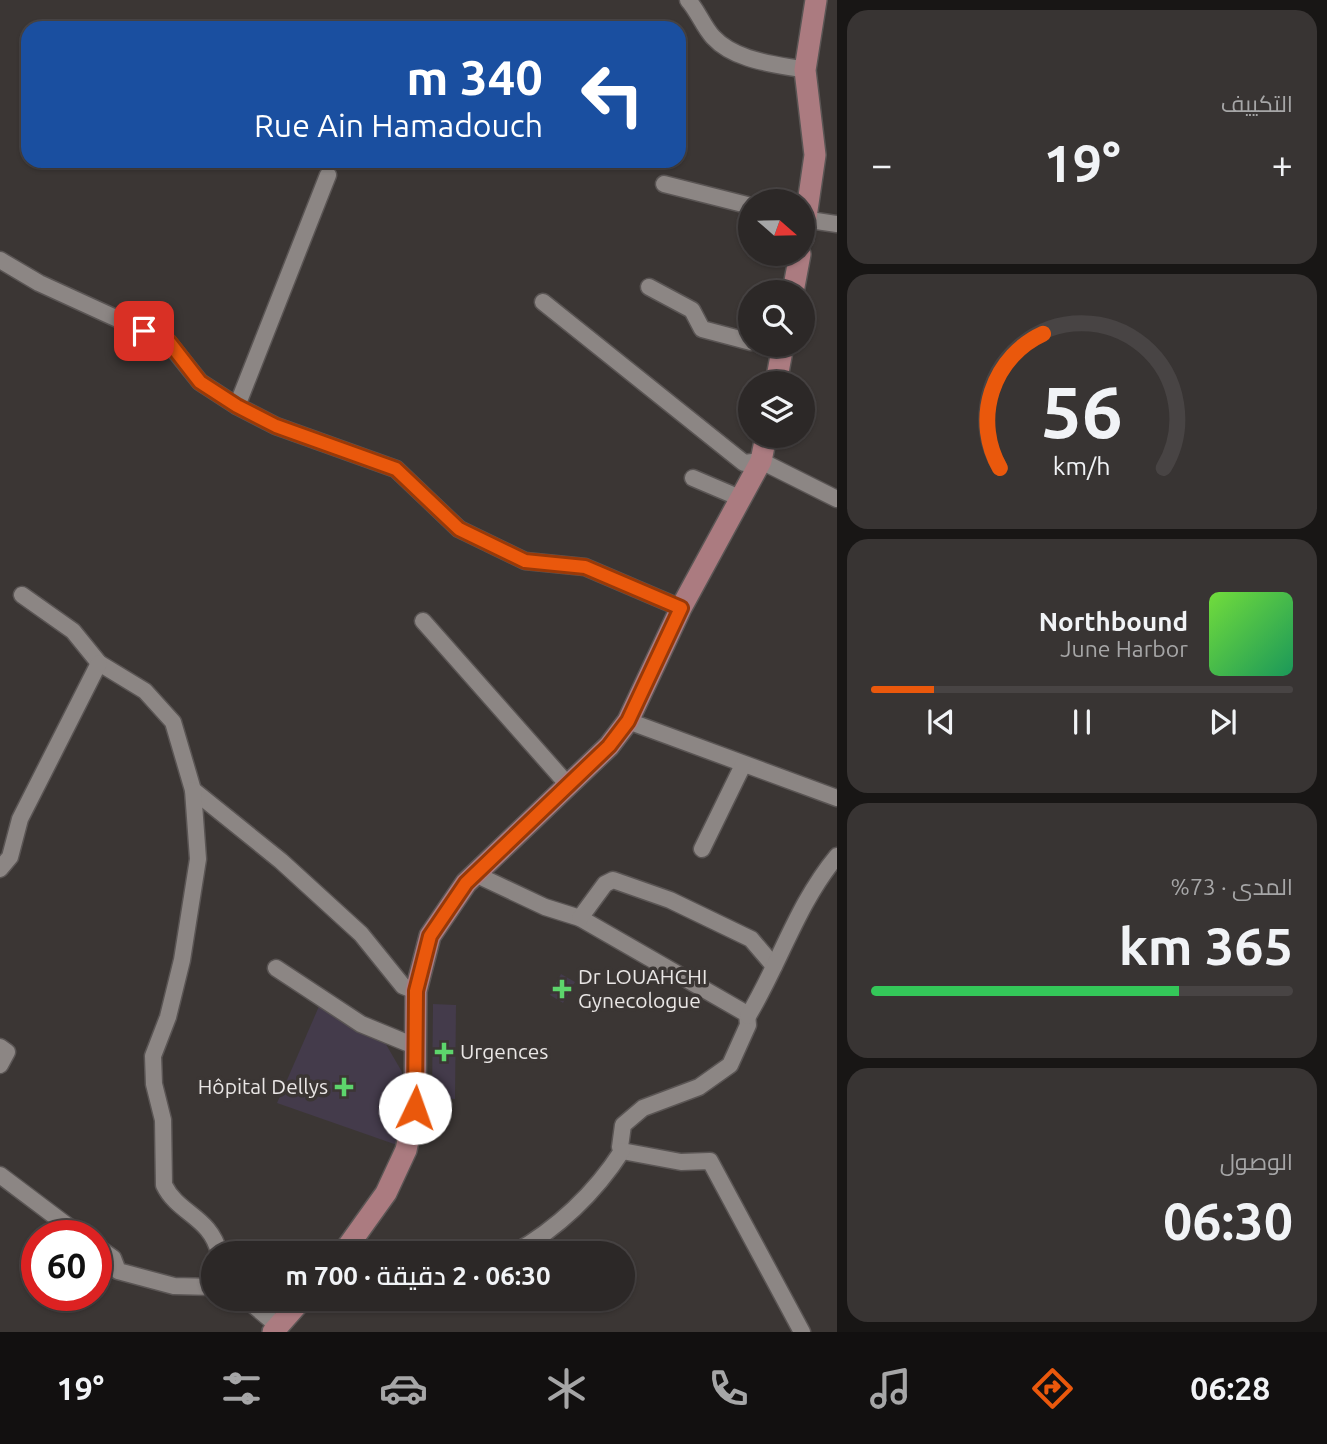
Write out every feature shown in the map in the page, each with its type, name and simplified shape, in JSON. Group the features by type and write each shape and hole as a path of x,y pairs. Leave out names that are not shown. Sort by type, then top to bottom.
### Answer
{"main road":[{"path":"810,189 815,155 805,71 816,0"},
{"path":"352,1241 386,1193 406,1150 415,1108 416,991 430,936 450,902 475,874 609,746 628,721 681,608 761,461 764,448"},
{"path":"275,1329 291,1311"}],"street":[{"path":"688,0 713,37 730,49 754,60 805,71"},
{"path":"237,406 328,175"},
{"path":"664,184 738,203"},
{"path":"816,225 837,224"},
{"path":"0,260 39,283 169,342 200,382 237,406 276,426 396,469 459,529 525,561 585,567 681,608"},
{"path":"649,287 692,310 702,329 738,339"},
{"path":"543,302 744,463 761,461 837,499"},
{"path":"693,478 740,498"},
{"path":"22,595 74,631 99,663 145,691 173,722 193,790 198,818 198,859 182,960 168,1017 153,1056 152,1070 163,1120 164,1185 169,1193 212,1231 215,1241"},
{"path":"423,621 568,785"},
{"path":"0,869 9,857 20,819 99,663"},
{"path":"628,721 837,798"},
{"path":"702,849 743,765"},
{"path":"193,790 281,861 361,934 403,986 416,991"},
{"path":"535,1241 606,1177 622,1151 620,1147 623,1125 643,1108 699,1087 730,1065 744,1038 748,1016 795,919 822,871 837,856"},
{"path":"475,874 545,906 580,918 698,983 748,1016"},
{"path":"580,918 605,884 613,880 670,900 751,939 774,966"},
{"path":"276,968 361,1024 417,1047"},
{"path":"0,1047 7,1052 0,1065"},
{"path":"622,1151 681,1161 710,1161 802,1332"},
{"path":"0,1175 59,1220"},
{"path":"112,1257 118,1271 174,1286 201,1287"},
{"path":"258,1311 275,1329"}],"shaded area":[{"name":"Dr LOUAHCHI Gynecologue","path":"561,974 575,982 563,1003 550,995"},
{"name":"Hôpital Dellys","path":"320,1004 376,1027 402,1072 405,1101 397,1145 277,1103"},
{"name":"Urgences","path":"433,1004 456,1005 455,1099 432,1098"}],"place":[{"name":"Dr LOUAHCHI Gynecologue","path":"562,989"},
{"name":"Urgences","path":"444,1052"},
{"name":"Hôpital Dellys","path":"344,1087"}],"route":[{"path":"144,331 169,342 200,382 237,406 276,426 396,469 423,491 459,529 525,561 585,567 681,608 628,721 609,746 466,883 450,902 430,936 417,977 418,1057 415,1108"}]}
